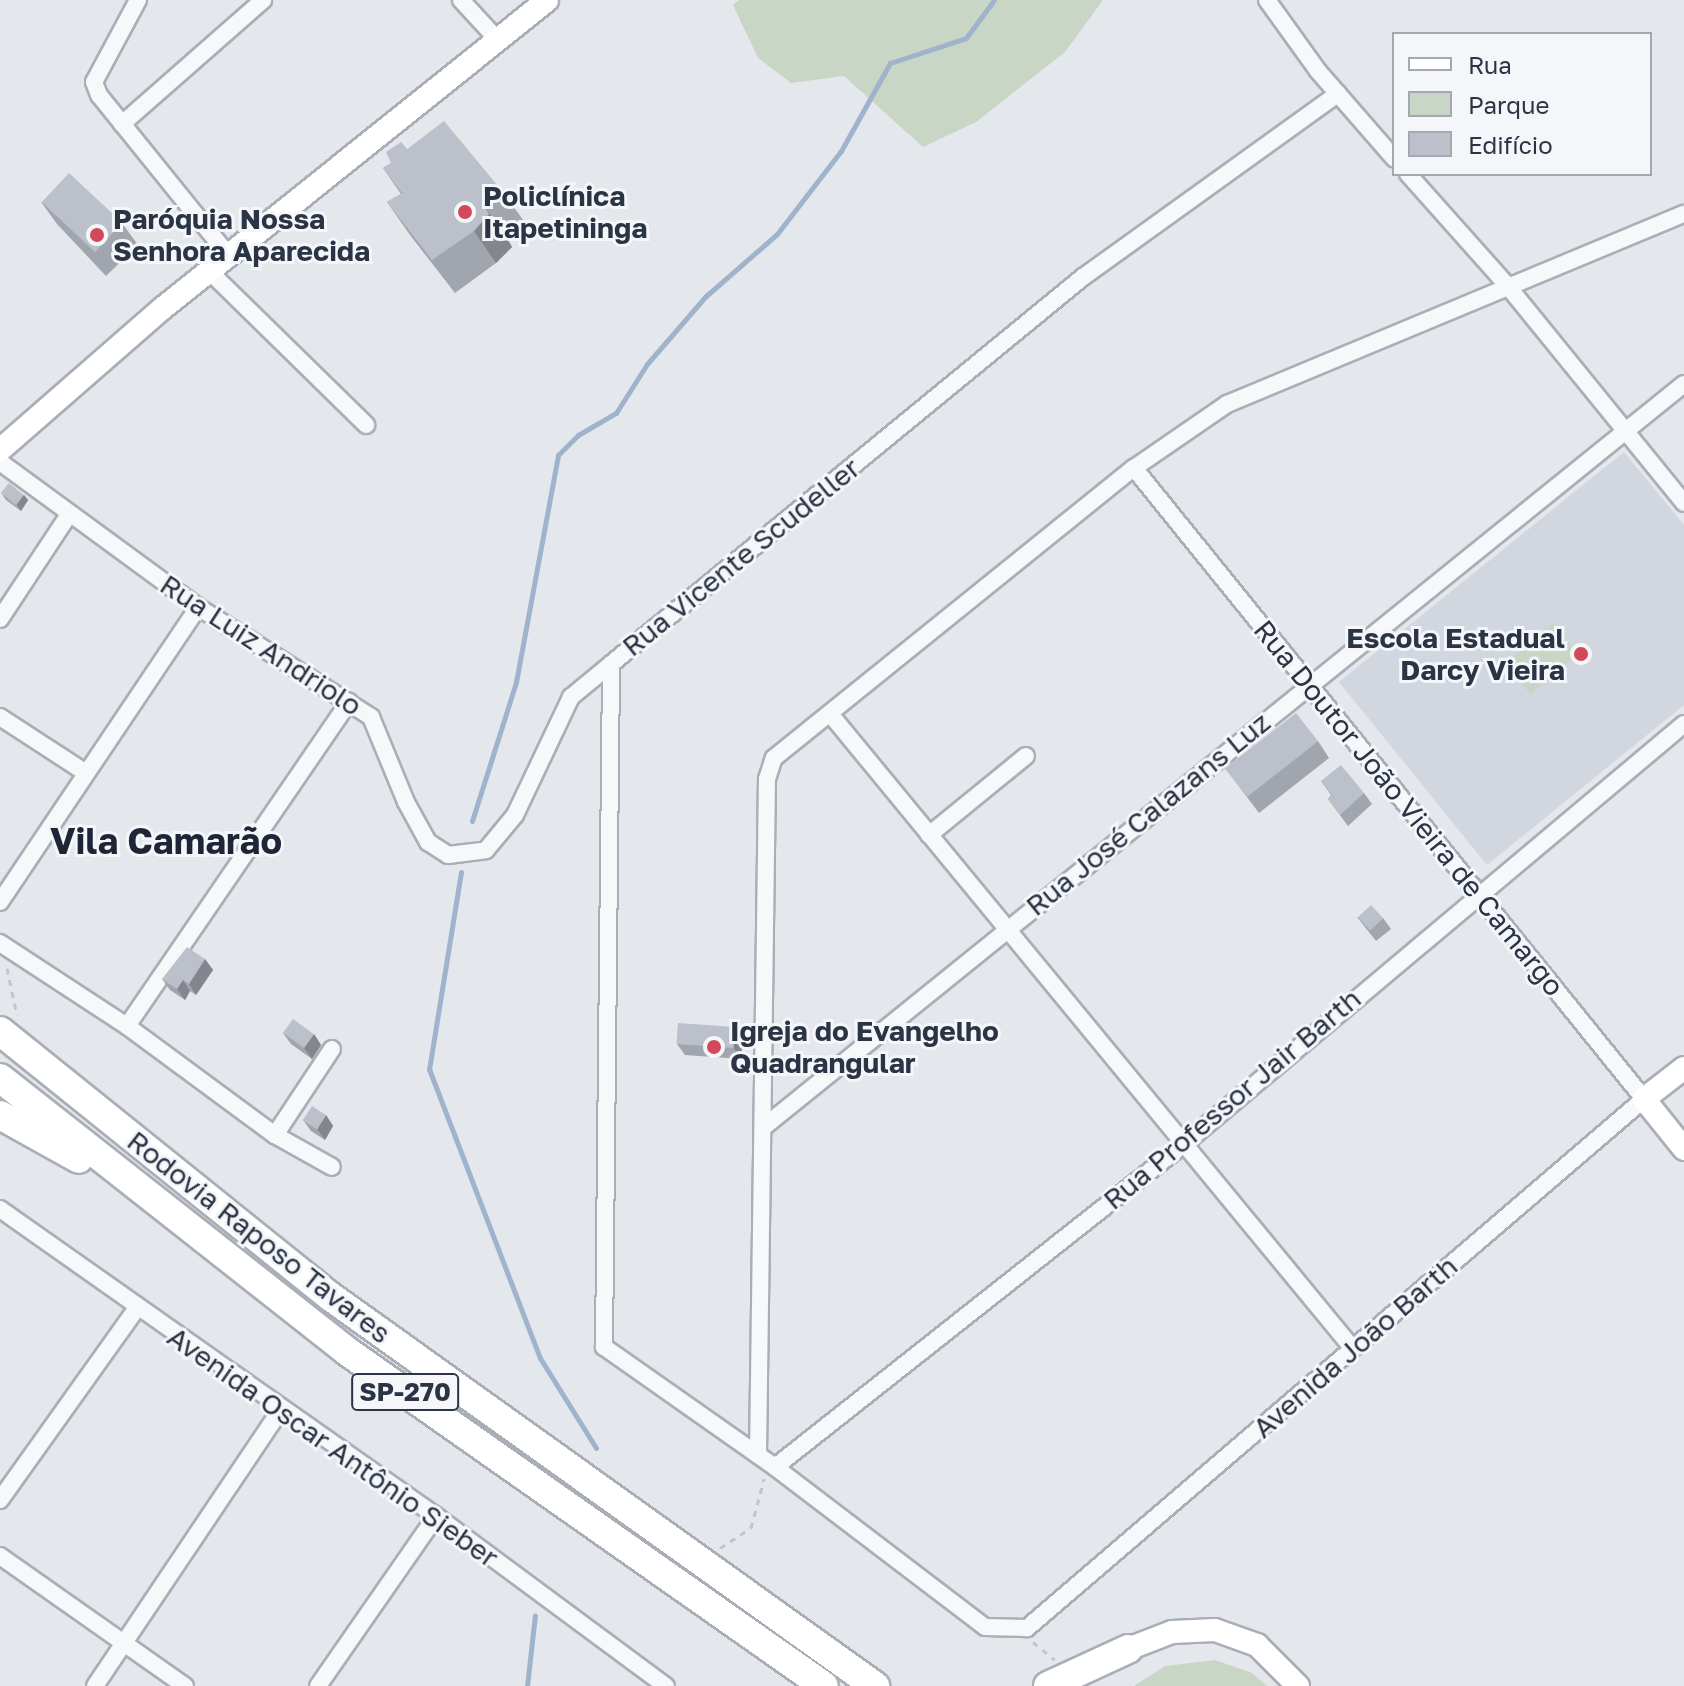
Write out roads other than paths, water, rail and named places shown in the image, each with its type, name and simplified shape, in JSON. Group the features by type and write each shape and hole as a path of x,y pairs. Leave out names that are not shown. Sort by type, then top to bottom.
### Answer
{"highway":[{"name":"Rodovia Raposo Tavares","path":"4,1034 331,1297 689,1556 875,1686"},
{"name":"Rodovia Raposo Tavares","path":"0,1078 348,1352 824,1686"},
{"path":"0,1115 152,1200"},
{"path":"1060,1680 1128,1649"},
{"path":"1099,1686 1128,1649"}],"main road":[{"path":"0,450 228,255 425,101 496,38 547,0"},
{"path":"525,17 563,0"},
{"name":"Avenida João Barth","path":"1644,1099 1684,1068"},
{"name":"Rua Doutor João Vieira de Camargo","path":"1644,1099 1684,1149"},
{"path":"1128,1649 1172,1632 1215,1630 1257,1645 1298,1686"}],"street":[{"path":"138,0 94,82 122,124 228,255"},
{"path":"122,124 263,0"},
{"path":"461,0 496,38"},
{"path":"1267,0 1338,94 1392,156"},
{"name":"Rua Vicente Scudeller","path":"766,1461 604,1347 611,664 1083,277 1338,94"},
{"path":"1410,176 1506,284 1684,503"},
{"path":"766,1461 767,779 774,758 1134,468 1227,404 1506,284 1684,214"},
{"path":"209,271 366,425"},
{"name":"Rua José Calazans Luz","path":"765,1126 1006,928 1684,384"},
{"name":"Rua Luiz Andriolo","path":"0,462 68,516 198,607 371,717 428,842 448,855 468,855 486,850 515,815 571,697 611,664"},
{"name":"Rua Doutor João Vieira de Camargo","path":"1134,468 1644,1099"},
{"path":"0,619 68,516"},
{"path":"0,902 83,771 198,607"},
{"path":"127,1026 349,702"},
{"path":"831,715 1353,1349"},
{"path":"0,717 83,771"},
{"name":"Rua Professor Jair Barth","path":"766,1461 1184,1144 1477,893 1684,724"},
{"path":"929,835 1026,756"},
{"path":"0,943 127,1026 275,1135 332,1167"},
{"path":"275,1135 332,1049"},
{"name":"Avenida João Barth","path":"766,1461 985,1627 1021,1628 1644,1099"},
{"name":"Avenida Oscar Antônio Sieber","path":"0,1209 280,1411 436,1516 666,1686"},
{"path":"0,1500 136,1309"},
{"path":"95,1686 280,1411"},
{"path":"318,1686 436,1516"},
{"path":"0,1556 185,1686"}],"waterway":[{"path":"472,821 516,682 558,455 578,435 616,413 647,364 706,296 777,234 841,151 890,63 966,38 994,0"},
{"path":"461,872 429,1069 540,1358 596,1448"},
{"path":"527,1686 535,1615"}],"place":[{"name":"Policlínica Itapetininga","path":"465,212"},
{"name":"Paróquia Nossa Senhora Aparecida","path":"97,235"},
{"name":"Escola Estadual Darcy Vieira","path":"1581,654"},
{"name":"Igreja do Evangelho Quadrangular","path":"714,1047"}],"district":[{"name":"Vila Camarão","path":"166,841"}]}
